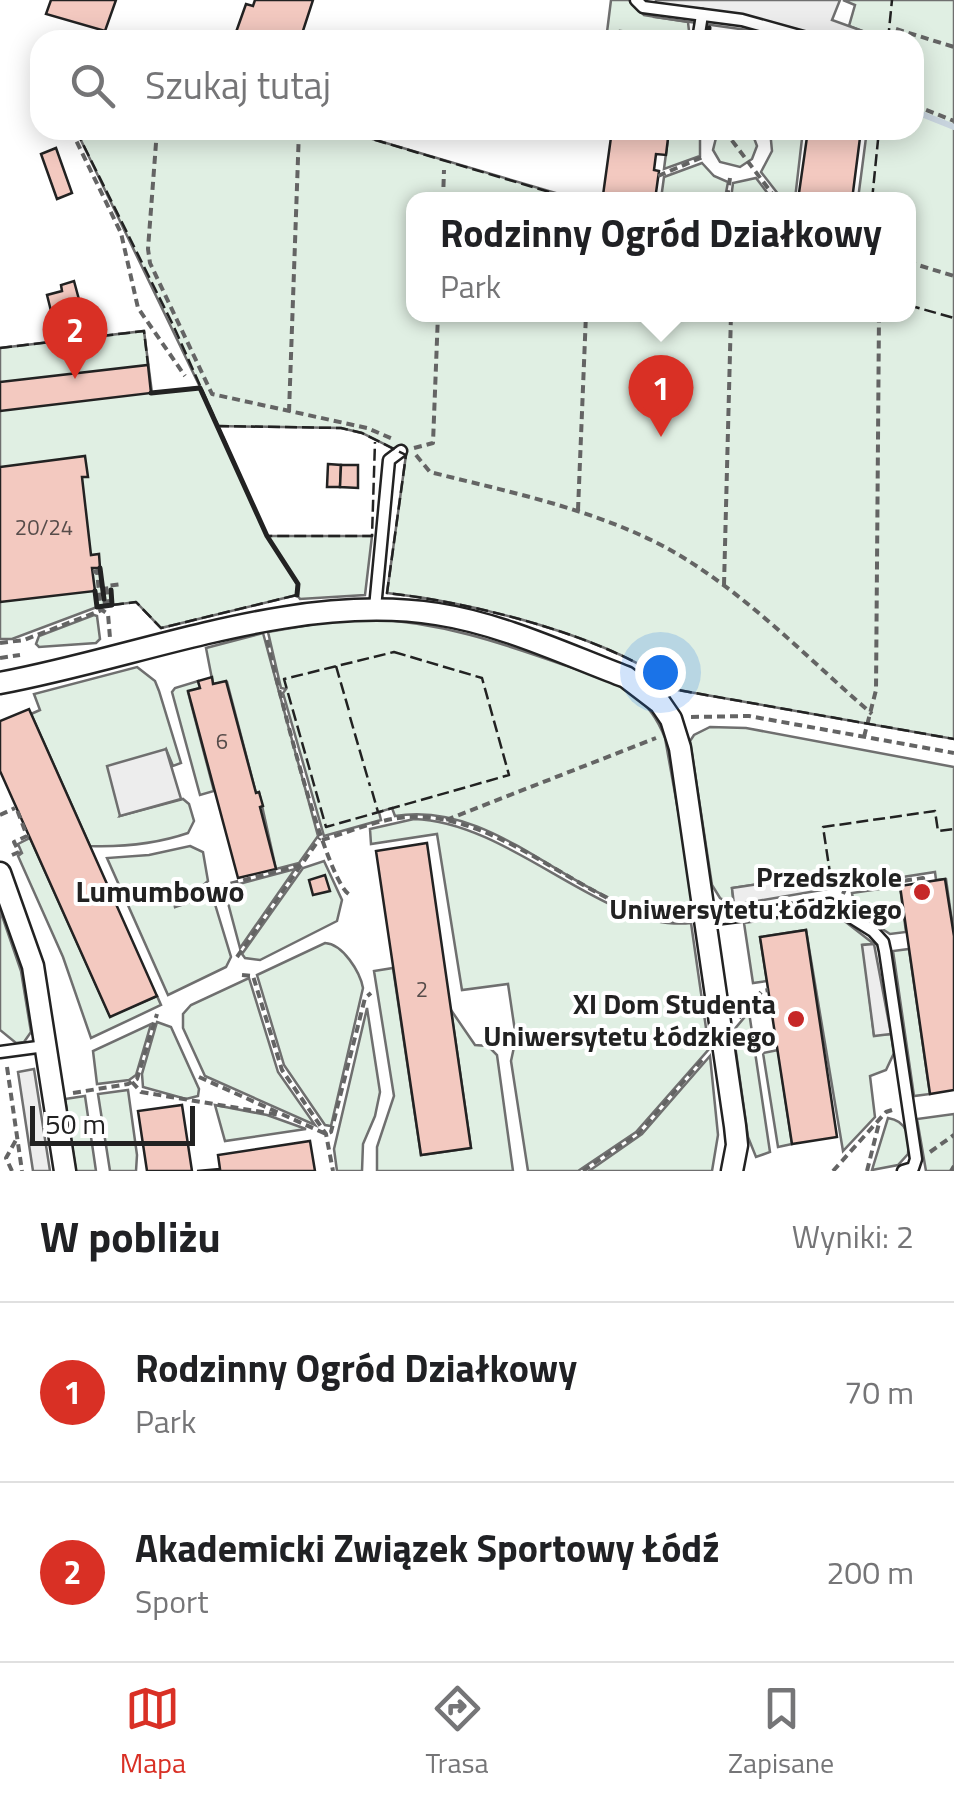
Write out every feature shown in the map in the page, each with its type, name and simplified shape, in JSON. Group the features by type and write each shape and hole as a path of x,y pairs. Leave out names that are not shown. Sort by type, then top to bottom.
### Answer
{"street":[{"path":"0,683 296,615 375,608 470,621 626,676 645,688 673,725 700,920 724,1035 736,1145 732,1171"},
{"path":"0,873 33,966 65,1171"}],"lane":[{"path":"636,0 643,6 742,20 778,30"},
{"path":"700,30 702,14"},
{"path":"375,608 389,460 406,450"},
{"path":"700,920 822,904 837,907 883,942 916,1159 912,1168 904,1171"},
{"path":"2,1051 46,1046"}],"path":[{"path":"924,38 954,47"},
{"path":"924,109 954,120"},
{"path":"76,140 120,233 138,308 186,376"},
{"path":"156,140 150,263 212,394 366,428 406,450 430,472 578,510 663,546 724,585 872,714"},
{"path":"290,412 298,140"},
{"path":"732,140 771,192"},
{"path":"658,176 705,156"},
{"path":"443,192 444,170"},
{"path":"728,192 730,178"},
{"path":"916,264 954,276"},
{"path":"406,450 433,442 438,322"},
{"path":"578,510 586,322"},
{"path":"724,585 732,322"},
{"path":"864,736 876,690 879,322"},
{"path":"93,572 96,571 100,603 108,602 106,586 123,584"},
{"path":"0,644 24,640 102,610 108,614 111,636 105,646"},
{"path":"265,633 322,838 339,885 350,894"},
{"path":"0,658 26,655 24,640"},
{"path":"280,691 286,690"},
{"path":"446,820 673,725 715,714 748,716 954,752"},
{"path":"0,815 15,807 27,836 14,842 18,852 0,861"},
{"path":"385,810 388,821"},
{"path":"237,957 322,838 417,816 446,820 488,834 621,906 668,922 700,920"},
{"path":"218,887 301,865"},
{"path":"837,907 846,890 923,878 924,882"},
{"path":"242,975 253,976 282,1070 326,1134 333,1171"},
{"path":"584,1171 639,1134 762,991 768,990"},
{"path":"326,1134 335,1128 365,998 371,992"},
{"path":"54,1096 132,1082 140,1074 157,1014"},
{"path":"2,1051 22,1171"},
{"path":"199,1077 326,1134"},
{"path":"132,1082 141,1092 283,1116"},
{"path":"834,1171 886,1112 908,1103"},
{"path":"867,1171 880,1118"},
{"path":"916,1159 954,1135"},
{"path":"12,1171 3,1158 18,1136"}],"green space":[{"path":"611,0 629,0 644,15 688,22 689,30 607,30"},
{"path":"843,0 954,0 954,739 678,690 651,671 580,638 459,604 387,593 406,455 362,433 341,428 217,426 267,536 372,536 365,595 300,599 297,595 161,628 136,602 97,607 12,639 0,639 0,348 144,331 152,393 200,387 81,140 376,140 552,192 406,192 406,322 916,322 916,192 859,192 866,140 924,140 924,30 860,30 849,26 855,5"},
{"path":"668,140 700,140 700,156 664,169"},
{"path":"716,140 755,140 757,146 752,159 740,167 720,162 713,150"},
{"path":"771,140 802,140 796,192 777,192 761,172 772,151"},
{"path":"702,163 714,176 728,182 726,192 662,192 664,177"},
{"path":"756,178 767,192 732,192 733,183"},
{"path":"94,615 100,639 96,643 39,647 36,644 39,636"},
{"path":"338,620 420,624 492,641 600,677 639,699 665,738 697,916 658,915 621,904 512,843 475,826 436,815 395,816 392,808 379,812 381,820 324,836 268,632"},
{"path":"263,633 318,836 299,863 276,869 259,792 256,793 227,682 213,684 206,648"},
{"path":"137,667 155,681 181,763 173,766 166,749 120,816 183,799 189,804 194,821 188,833 164,840 90,846 31,714 40,710 34,694"},
{"path":"198,681 200,688 188,692 214,791 200,795 172,692"},
{"path":"710,727 746,728 954,767 954,936 946,879 936,880 935,872 851,885 849,871 732,888 734,905 720,898 712,885 690,741"},
{"path":"414,819 451,825 487,838 626,911 659,922 691,923 709,1049 636,1132 578,1171 528,1171 511,1061 516,1038 508,984 462,990 437,834 371,844 370,829"},
{"path":"30,838 110,1016 157,996 161,1005 91,1038 63,957 18,856 22,853 18,844"},
{"path":"190,846 203,852 208,881 200,888 173,897 175,907 202,898 214,901 231,957 226,967 168,995 107,858 149,855"},
{"path":"324,861 342,900 337,921 260,960 245,958 242,954 303,868"},
{"path":"295,869 240,948 224,888"},
{"path":"900,886 906,932 890,934 855,911 852,893"},
{"path":"0,910 21,971 31,1032 24,1042 16,1043 0,1030"},
{"path":"820,912 838,916 874,944 863,945 874,1035 891,1034 894,1053 886,1070 870,1076 875,1117 843,1151 806,930 760,937 767,981 753,983 744,923"},
{"path":"325,943 338,948 350,960 363,988 331,1126 325,1125 284,1065 257,975"},
{"path":"909,949 930,1094 914,1096 893,951"},
{"path":"393,968 421,1155 471,1148 451,1010 475,1045 488,1046 497,1055 513,1171 377,1171 377,1147 394,1096 374,971"},
{"path":"249,978 278,1072 315,1125 205,1076 183,1028 183,1014 191,1005"},
{"path":"367,1008 380,1092 363,1144 362,1171 337,1171 334,1149"},
{"path":"749,1012 770,1152 756,1157 748,1137 733,1031"},
{"path":"157,1022 171,1027 199,1089 198,1096 186,1099 143,1087 142,1074"},
{"path":"151,1024 136,1075 129,1080 97,1084 93,1051"},
{"path":"778,1050 792,1144 778,1147 763,1053"},
{"path":"710,1056 718,1135 712,1171 589,1171 642,1134"},
{"path":"128,1090 136,1171 110,1171 98,1094"},
{"path":"85,1096 96,1171 76,1171 65,1099"},
{"path":"215,1105 267,1115 306,1129 225,1141"},
{"path":"954,1114 954,1171 926,1171 917,1119"},
{"path":"888,1118 906,1130 908,1154 898,1165 872,1170"}],"shaded area":[{"path":"656,0 840,0 832,20 860,30 747,30 654,17"},
{"path":"166,749 181,799 120,816 107,766"},
{"path":"849,871 851,885 734,905 732,888"},
{"path":"874,944 891,1034 874,1036 862,945"},
{"path":"34,1069 50,1171 33,1171 18,1072"}],"building":[{"path":"51,0 116,0 105,30 46,14"},
{"path":"255,0 313,0 303,30 237,30 246,4 253,6"},
{"path":"611,140 668,140 666,155 656,154 656,192 603,192"},
{"path":"807,140 860,140 853,192 799,192"},
{"path":"56,148 72,193 57,199 41,154"},
{"path":"74,281 81,307 68,310 73,331 57,335 47,295 62,291 61,285"},
{"path":"148,365 151,393 0,411 0,382"},
{"path":"85,456 88,477 82,477 91,555 99,554 100,568 92,568 95,591 0,602 0,467"},
{"path":"328,464 341,465 340,487 327,487"},
{"path":"341,465 358,465 358,488 340,487"},
{"path":"212,677 213,684 226,681 256,793 259,792 263,806 260,807 276,869 238,878 188,691 200,688 198,681"},
{"path":"29,709 157,996 110,1017 0,771 0,721"},
{"path":"427,843 471,1148 421,1155 376,851"},
{"path":"325,875 330,891 313,895 309,880"},
{"path":"945,879 954,936 954,1090 930,1094 900,886"},
{"name":"XI Dom Studenta Uniwersytetu Łódzkiego","path":"806,930 837,1137 792,1144 760,937"},
{"path":"182,1105 192,1171 147,1171 138,1111"},
{"path":"310,1141 315,1171 197,1171 220,1169 218,1155"}],"waterway":[{"path":"924,115 954,127"}],"fence":[{"path":"889,30 892,0"},
{"path":"81,140 174,327 267,536 372,536 375,442"},
{"path":"375,140 549,192"},
{"path":"873,192 878,140"},
{"path":"916,307 954,318"},
{"path":"0,348 144,331 148,365"},
{"path":"217,426 341,428 362,433 406,455 387,593 459,604 580,638 651,671 678,690 954,739"},
{"path":"112,605 136,602 161,628 297,595"},
{"path":"394,652 482,678 509,775 326,827 284,679 394,652"},
{"path":"336,666 349,711"},
{"path":"350,717 370,786"},
{"path":"372,791 378,812"},
{"path":"900,886 899,878 851,885 849,871 830,873 823,827 935,811 938,831 954,829"}],"wall":[{"path":"151,393 200,388 267,536 298,584 297,595"},
{"path":"100,568 104,599"},
{"path":"95,591 97,607 112,605 111,590"}],"place":[{"name":"Akademicki Związek Sportowy Łódź","path":"75,379"},
{"name":"Rodzinny Ogród Działkowy","path":"661,437"},
{"name":"Przedszkole Uniwersytetu Łódzkiego","path":"922,892"},
{"name":"XI Dom Studenta Uniwersytetu Łódzkiego","path":"796,1019"}],"district":[{"name":"Lumumbowo","path":"160,891"}]}
